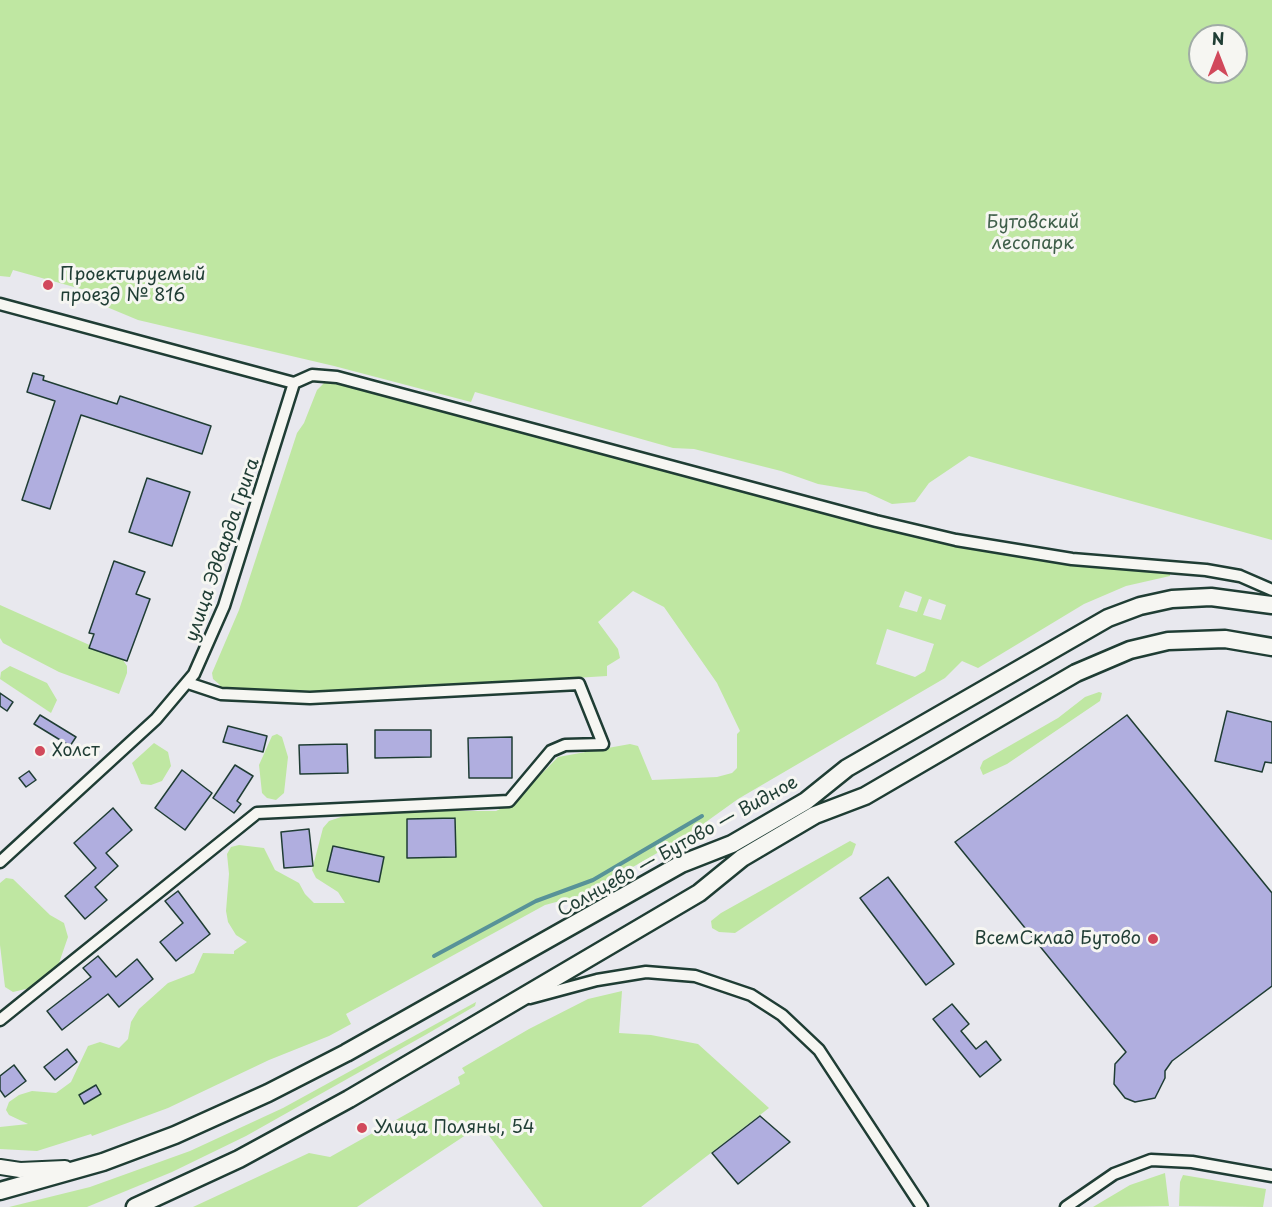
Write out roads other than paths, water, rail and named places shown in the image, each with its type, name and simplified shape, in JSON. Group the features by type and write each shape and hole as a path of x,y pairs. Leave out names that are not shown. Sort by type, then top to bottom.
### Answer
{"main road":[{"name":"Солнцево — Бутово — Видное","path":"0,1191 103,1162 176,1135 268,1093 441,1001 681,864 732,844 806,801 847,768 1092,626 1140,606 1172,599 1228,598 1272,605"},
{"path":"135,1207 195,1181 286,1134 517,1002 699,894 741,858 815,815 864,796 1092,666 1130,650 1168,641 1225,639 1272,647"}],"street":[{"path":"0,304 294,383 312,375 331,375 876,521 956,540 1072,559 1215,571 1255,581 1272,590"},
{"name":"улица Эдварда Грига","path":"0,862 156,719 188,683 206,652 221,614 294,383"},
{"path":"0,1020 257,813 509,801 551,751 565,745 603,744 579,684 310,698 221,694 188,683"},
{"path":"517,1002 597,980 640,972 695,976 751,995 782,1014 819,1050 922,1207"},
{"path":"1066,1207 1114,1174 1151,1160 1192,1162 1272,1176"},
{"path":"0,1167 42,1170 103,1162"}],"waterway":[{"path":"434,956 536,901 593,880 702,816"}],"place":[{"name":"Проектируемый проезд № 816","path":"48,285"},
{"name":"Холст","path":"40,751"},
{"name":"ВсемСклад Бутово","path":"1153,939"},
{"name":"Улица Поляны, 54","path":"362,1128"}],"park label":[{"name":"Бутовский лесопарк","path":"1033,233"}]}
